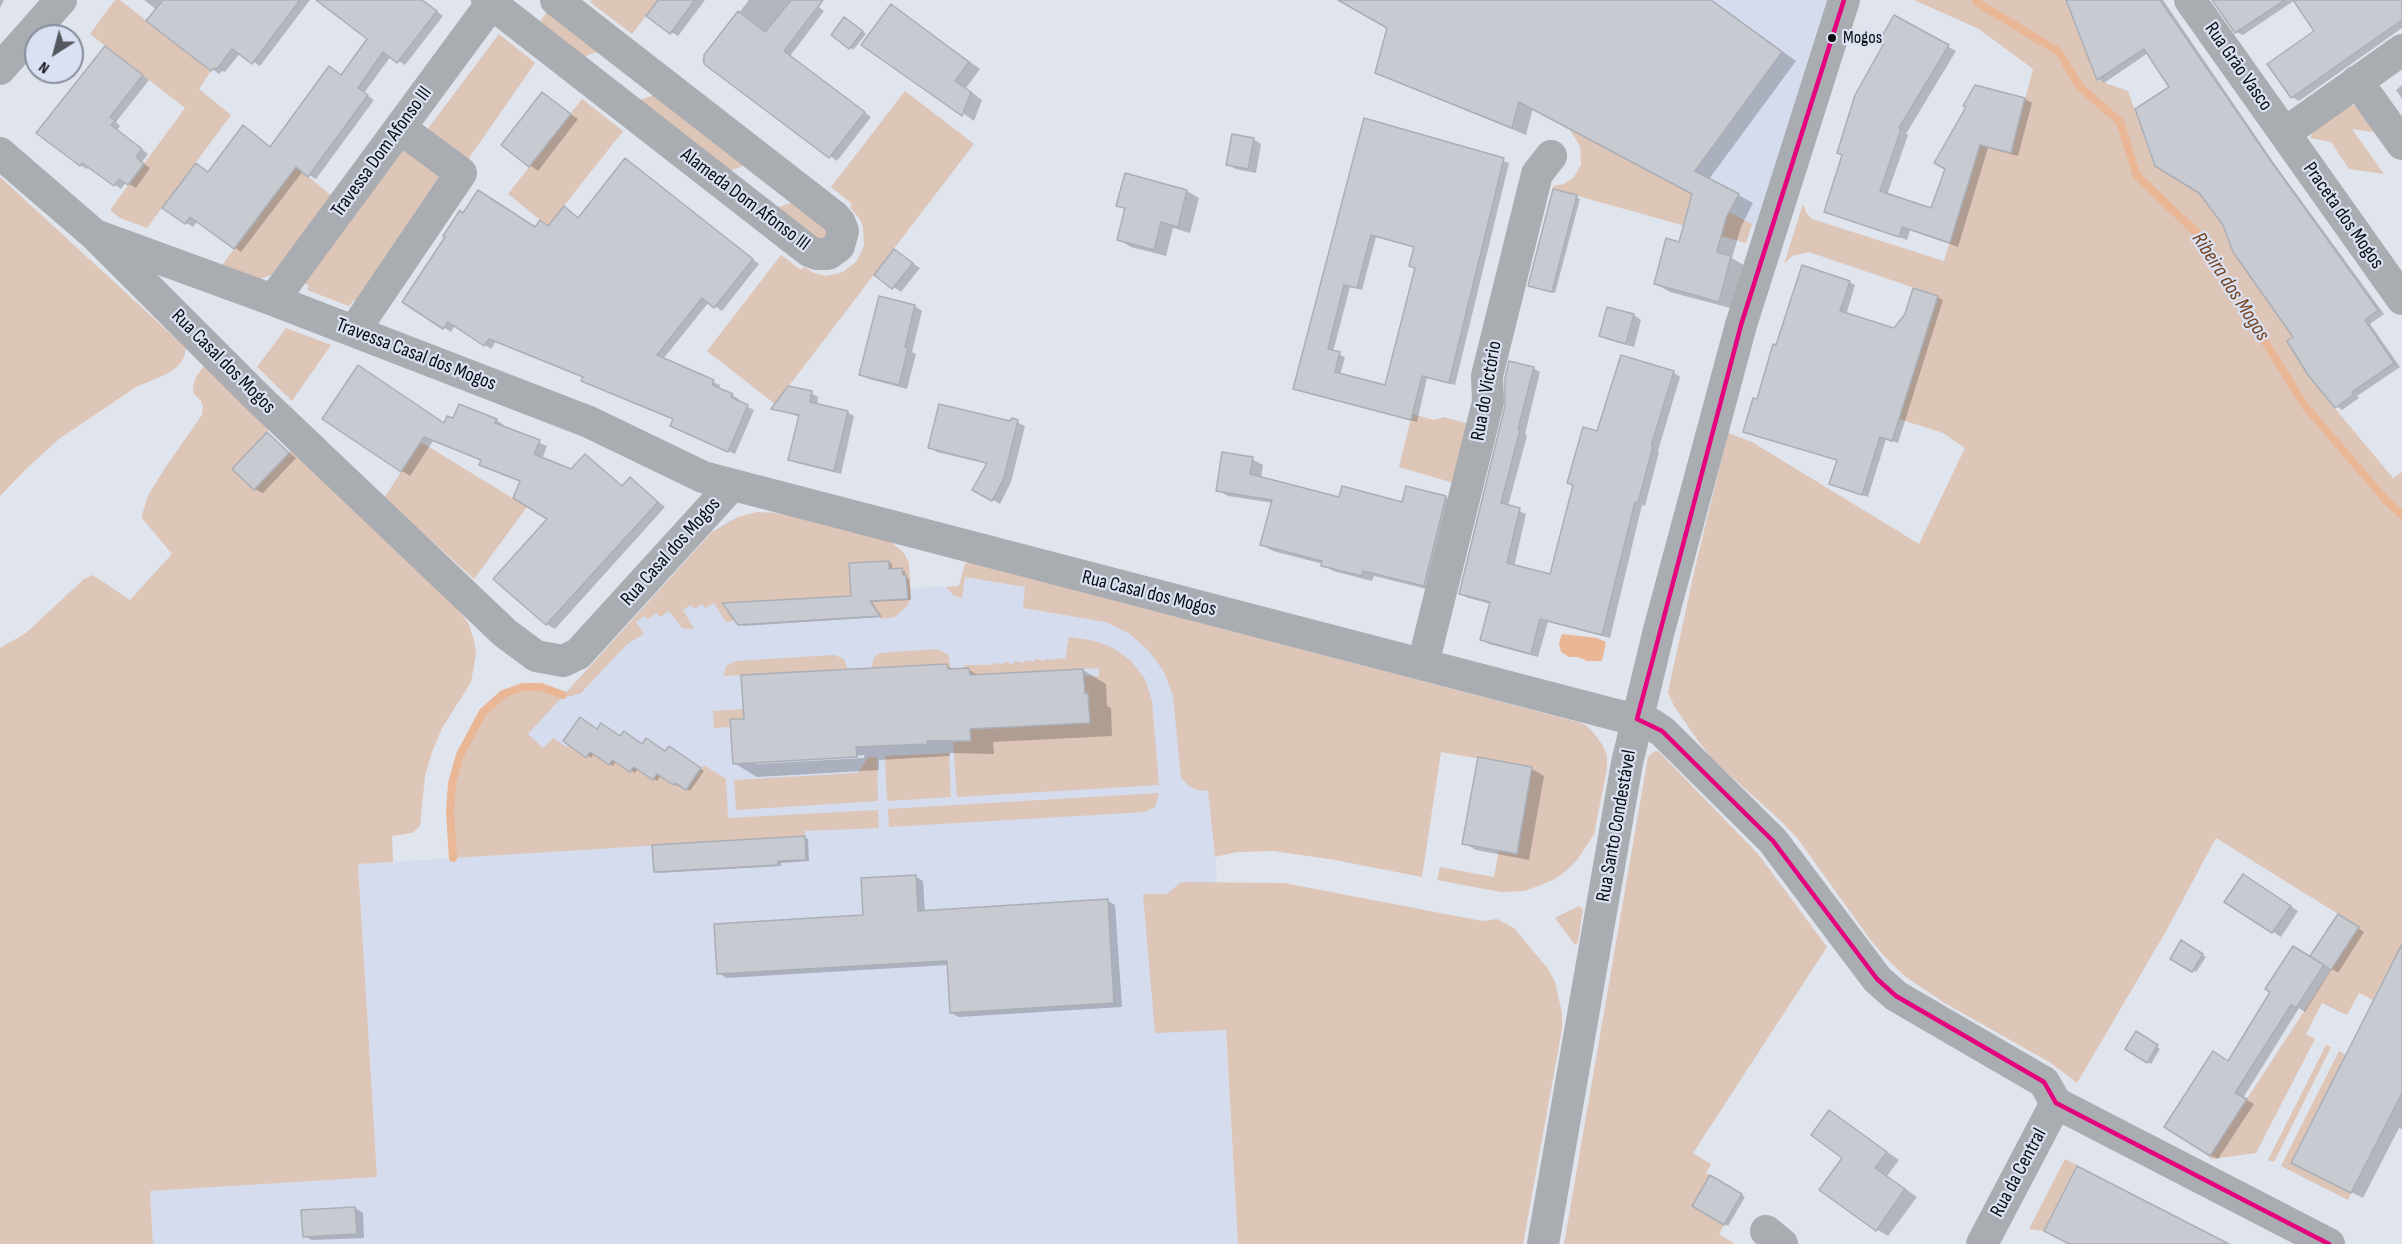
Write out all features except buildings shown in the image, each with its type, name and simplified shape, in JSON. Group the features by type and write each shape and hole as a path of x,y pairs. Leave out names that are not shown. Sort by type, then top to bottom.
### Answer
{"street":[{"path":"0,69 61,0"},
{"name":"Alameda Dom Afonso III","path":"491,1 809,251 828,254 839,246 843,231 835,217 556,0"},
{"name":"Rua Santo Condestável","path":"1543,1244 1637,720 1741,325 1844,0"},
{"name":"Rua Grão Vasco","path":"2190,0 2285,134"},
{"name":"Travessa Dom Afonso III","path":"273,300 491,1"},
{"path":"2285,134 2402,50"},
{"path":"2357,81 2402,144"},
{"path":"354,331 461,173 400,128"},
{"name":"Praceta dos Mogos","path":"2285,134 2402,299"},
{"name":"Rua Casal dos Mogos","path":"0,153 95,235 258,398 519,646 536,656 563,662 578,654 732,485 1637,720 1662,731 1773,842 1877,979 1896,996 2044,1082 2056,1103"},
{"name":"Rua do Victório","path":"1423,664 1488,402 1486,376 1539,169 1551,156"},
{"name":"Travessa Casal dos Mogos","path":"95,235 273,300 589,422 703,477 732,485"},
{"path":"2056,1103 2329,1244"},
{"name":"Rua da Central","path":"1982,1244 2056,1103"}],"shaded area":[{"path":"115,0 120,0 211,71 199,89 231,115 147,228 120,218 110,210 185,108 90,34"},
{"path":"592,0 658,0 632,34 590,2"},
{"path":"1338,0 1840,0 1767,233 1570,130"},
{"path":"1914,0 2066,0 2097,80 2128,91 2154,165 2199,193 2223,225 2232,251 2293,337 2287,341 2308,376 2393,478 2402,472 2402,960 2395,957 2373,1000 2359,993 2347,1015 2322,1003 2306,1034 2315,1039 2256,1153 2212,1159 2209,1157 2359,927 2216,838 2165,933 2077,1083 2051,1063 1943,1002 1906,977 1888,960 1872,942 1798,839 1714,761 1674,706 1668,692 1728,433 1752,442 1919,544 1965,448 1943,433 1899,419 1938,296 1809,252 1792,256 1784,264 1803,204 1812,219 1944,261 1980,145 2011,153 2033,69 1979,29"},
{"path":"550,8 599,51 578,59 536,27"},
{"path":"499,34 535,63 467,161 427,130"},
{"path":"905,91 974,144 775,404 707,351 781,255 801,270 804,267 826,276 843,272 857,261 864,245 863,227 850,208 852,204 831,187"},
{"path":"660,93 751,163 724,173 634,102"},
{"path":"582,99 623,131 548,226 508,194"},
{"path":"2352,105 2356,106 2378,133 2352,129 2384,174 2349,169 2331,142 2310,138 2316,127"},
{"path":"1570,130 1752,224 1746,243 1553,189 1553,186 1564,184 1573,178 1581,165 1580,146"},
{"path":"402,149 441,176 359,303 354,300 349,306 307,290 309,286 303,282"},
{"path":"296,167 332,196 274,274 259,279 222,265"},
{"path":"0,177 186,348 179,365 167,374 136,387 59,439 0,496"},
{"path":"799,200 828,225 826,237 822,240 815,241 776,208"},
{"path":"286,328 331,345 292,401 257,367"},
{"path":"204,365 271,427 232,469 254,490 293,448 457,608 468,623 474,640 476,654 471,682 442,728 425,776 420,826 412,833 392,836 393,862 358,864 377,1177 150,1191 153,1244 0,1244 0,648 26,633 84,579 93,575 130,600 172,554 142,518 143,511 149,494 202,415 203,406 194,394 193,388 195,379"},
{"path":"1412,414 1434,420 1444,417 1472,425 1457,484 1399,467"},
{"path":"421,442 527,507 474,579 384,498"},
{"path":"757,512 776,512 895,554 906,575 907,588 959,586 965,564 1189,619 1216,867 1238,1244 153,1244 150,1191 377,1177 358,864 503,855 499,766 705,539 728,521"},
{"path":"757,512 787,514 891,542 904,553 909,563 911,596 908,605 895,617 881,619 865,596 726,622 714,603 705,608 702,604 694,609 691,605 683,610 694,629 682,628 669,611 660,617 657,613 648,619 645,616 636,622 644,634 627,644 581,693 563,696 528,734 543,748 553,738 586,757 590,752 609,765 612,760 630,772 634,767 653,780 657,774 673,785 675,783 686,790 704,765 726,779 728,818 878,810 879,828 805,831 805,836 453,858 450,812 452,783 460,755 483,712 503,694 523,687 541,687 564,695 712,532 738,517","holes":["889,561 889,569 902,568 903,575 906,576 907,599 849,563"]},
{"path":"968,562 1578,722 1587,726 1594,733 1607,756 1607,769 1594,834 1578,859 1566,871 1553,880 1525,891 1501,892 1437,880 1440,867 1494,877 1499,850 1517,854 1532,768 1441,752 1422,877 1274,851 1237,852 1215,857 1208,791 1190,787 1181,778 1173,696 1164,672 1149,651 1130,634 1106,622 1023,608 1025,587 965,577 962,598 954,596 946,587 959,586 965,564"},
{"path":"1562,634 1597,638 1606,642 1602,661 1587,661 1578,657 1569,657 1561,652 1559,643"},
{"path":"1069,637 1095,641 1113,648 1131,661 1145,679 1152,701 1159,785 957,797 953,742 971,741 970,729 1089,723 1088,693 1084,694 1084,676 1099,676 1099,668 970,675 969,668 964,668 964,665 993,665 1004,662 1014,664 1014,661 1024,663 1025,660 1034,662 1035,659 1045,661 1045,659 1065,659"},
{"path":"936,649 948,654 951,669 948,670 947,665 871,669 874,657 880,653"},
{"path":"834,655 844,659 848,670 724,676 726,666 736,661"},
{"path":"743,709 744,719 730,719 730,727 714,728 713,711"},
{"path":"1658,751 1758,854 1827,947 1693,1153 1711,1164 1706,1173 1710,1175 1692,1206 1724,1225 1719,1234 1735,1244 1564,1244 1648,757"},
{"path":"949,753 951,797 887,801 885,756"},
{"path":"868,757 877,757 878,801 736,810 734,780 858,773"},
{"path":"1159,793 1155,807 1145,812 889,827 888,809"},
{"path":"1181,882 1284,883 1482,921 1497,919 1514,928 1548,969 1555,982 1562,1013 1562,1029 1523,1244 1238,1244 1226,1030 1155,1033 1143,894 1167,894"},
{"path":"1579,906 1583,909 1578,942 1575,945 1555,918"},
{"path":"2326,1045 2331,1047 2274,1162 2268,1160"},
{"path":"2339,1051 2346,1055 2292,1163 2351,1193 2348,1200 2281,1166"},
{"path":"2065,1159 2077,1165 2044,1231 2029,1229"}],"waterway":[{"name":"Ribeira dos Mogos","path":"1976,0 2059,52 2080,87 2120,122 2137,176 2198,234 2305,406 2385,499 2402,515"},
{"path":"453,858 450,812 452,783 460,755 483,712 503,694 523,687 541,687 563,695"}],"transit line":[{"path":"1637,719 1741,325 1844,0"},
{"path":"1637,719 1662,731 1773,841 1877,979 1896,996 2044,1082 2056,1103 2329,1244"}],"place":[{"name":"Mogos","path":"1832,38"}]}
